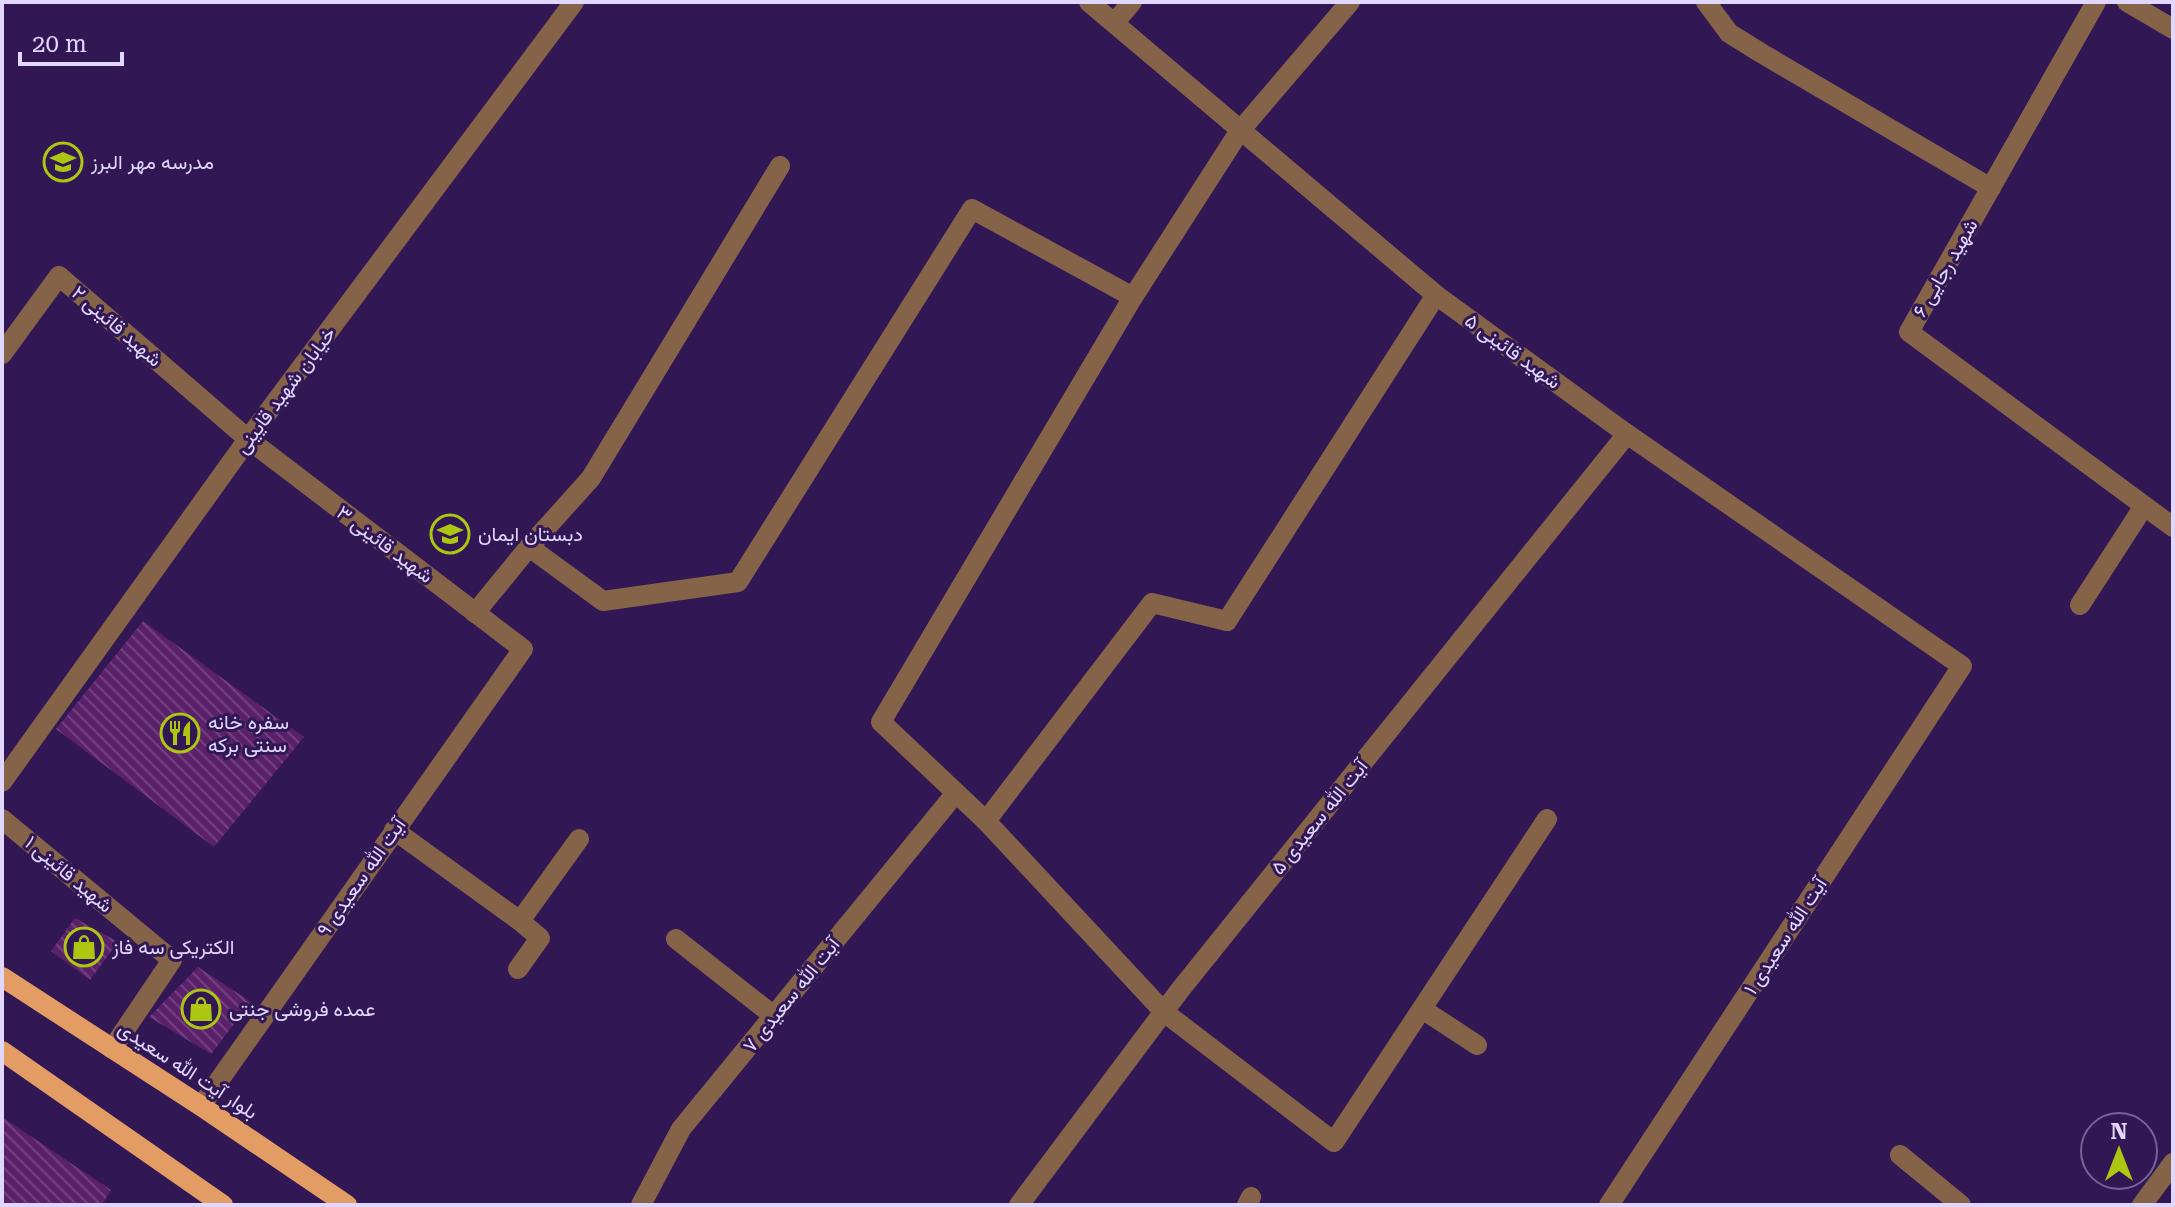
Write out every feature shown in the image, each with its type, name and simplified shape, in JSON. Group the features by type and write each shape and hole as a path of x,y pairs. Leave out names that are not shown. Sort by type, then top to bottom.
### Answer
{"main road":[{"name":"بلوار آیت الله سعیدی","path":"2,977 347,1205"},
{"path":"2,1051 223,1205"}],"street":[{"name":"خیابان شهید قایینی","path":"2,782 248,439 574,2"},
{"name":"شهید قائینی ۵","path":"1089,2 1239,132 1436,295 1627,434 1962,666"},
{"path":"1115,22 1132,2"},
{"path":"1350,2 1239,132 1133,297 881,722 986,821 1164,1012 1334,1142 1547,819"},
{"path":"1706,2 1729,33 1991,188"},
{"name":"شهید رجایی ۶","path":"2096,2 1909,332 2173,527"},
{"path":"2127,2 2173,29"},
{"path":"475,613 591,478 780,166"},
{"path":"529,547 603,601 738,582 972,209 1133,297"},
{"name":"شهید قائینی ۲","path":"2,354 59,276 248,439"},
{"path":"986,821 1152,603 1227,621 1436,295"},
{"name":"آیت الله سعیدی ۵","path":"1019,1205 1164,1012 1627,434"},
{"name":"شهید قائینی ۳","path":"248,439 523,649"},
{"path":"2080,605 2144,506"},
{"name":"آیت الله سعیدی ۹","path":"201,1106 523,649"},
{"name":"آیت الله سعیدی ۱","path":"1609,1205 1962,666"},
{"name":"آیت الله سعیدی ۷","path":"641,1205 681,1129 955,794"},
{"name":"شهید قائینی ۱","path":"2,819 172,960 112,1049"},
{"path":"394,830 540,938 518,969"},
{"path":"520,921 579,839"},
{"path":"676,939 774,1016"},
{"path":"1422,1009 1477,1045"},
{"path":"1900,1155 1961,1205"},
{"path":"2142,1205 2173,1163"}],"building":[{"name":"سفره خانه سنتی برکه","path":"143,621 304,737 214,847 56,729"},
{"name":"الکتریکی سه فاز","path":"75,918 118,942 90,980 51,951"},
{"name":"عمده فروشی جنتی","path":"198,967 251,1002 211,1054 149,1017"},
{"path":"2,1117 111,1190 102,1205 2,1205"}],"place":[{"name":"مدرسه مهر البرز","path":"63,162"},
{"name":"دبستان ایمان","path":"450,534"},
{"name":"سفره خانه سنتی برکه","path":"180,733"},
{"name":"الکتریکی سه فاز","path":"84,947"},
{"name":"عمده فروشی جنتی","path":"201,1009"}]}
